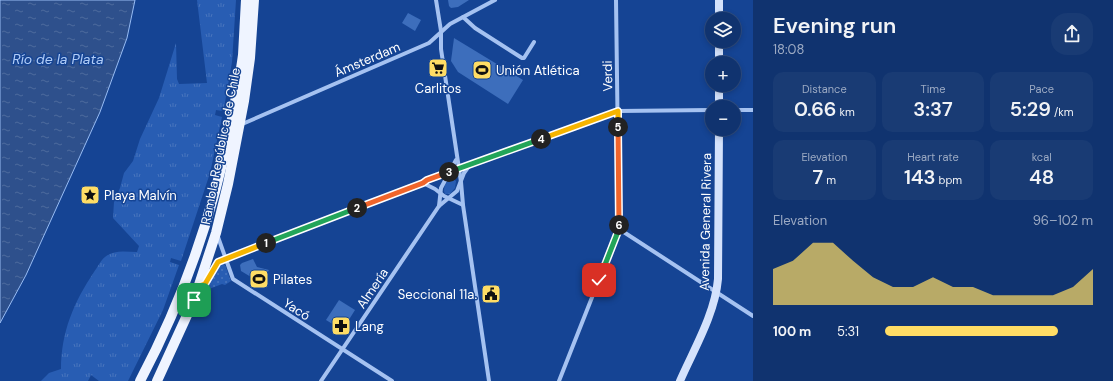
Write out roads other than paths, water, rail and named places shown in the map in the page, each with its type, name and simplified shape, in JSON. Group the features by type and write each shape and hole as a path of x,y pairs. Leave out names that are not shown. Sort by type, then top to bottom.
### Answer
{"main road":[{"name":"Rambla República de Chile","path":"140,381 160,342 183,291 205,228 217,187 227,144 243,55 246,0"},
{"name":"Rambla República de Chile","path":"157,381 199,286 216,233 240,125 250,58 254,0"},
{"path":"719,0 719,12"},
{"name":"Avenida General Rivera","path":"680,381 706,323 716,293 718,279 719,136"}],"street":[{"path":"436,0 441,31 441,49 489,381"},
{"name":"Ámsterdam","path":"240,125 429,43 450,24 495,0"},
{"name":"Verdi","path":"559,381 619,229 616,0"},
{"path":"463,17 475,28 522,58 524,58 534,42"},
{"path":"199,286 205,284 218,262 226,258 423,183 427,180 618,111 705,110"},
{"path":"741,110 753,110"},
{"name":"Almería","path":"439,206 440,193 449,172 457,160"},
{"name":"Almería","path":"321,381 439,206 457,191 470,165"},
{"path":"423,183 463,205"},
{"path":"619,229 753,316"},
{"name":"Yacó","path":"216,233 231,274 238,283 392,381"}],"water":[{"name":"Río de la Plata","path":"0,0 135,0 127,38 100,112 26,275 0,323"}],"place":[{"name":"Carlitos","path":"438,68"},
{"name":"Unión Atlética","path":"482,70"},
{"name":"Playa Malvín","path":"90,195"},
{"name":"Pilates","path":"259,279"},
{"name":"Seccional 11a.","path":"491,294"},
{"name":"Lang","path":"341,326"}]}
